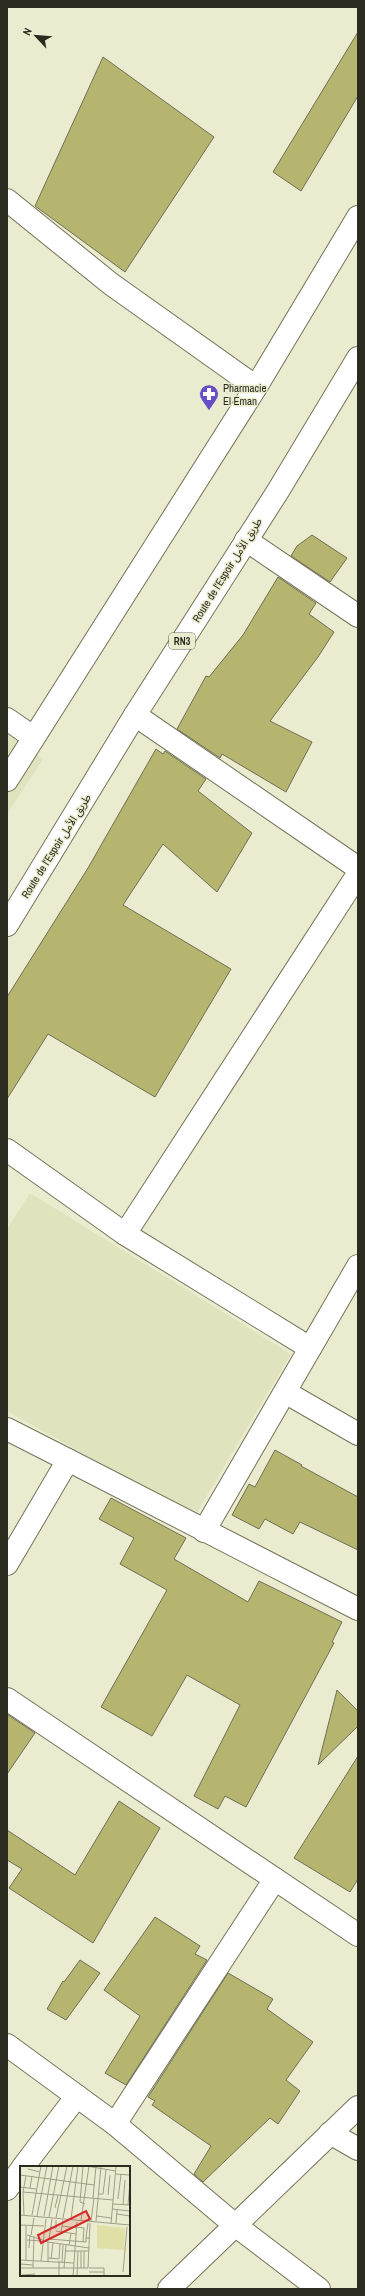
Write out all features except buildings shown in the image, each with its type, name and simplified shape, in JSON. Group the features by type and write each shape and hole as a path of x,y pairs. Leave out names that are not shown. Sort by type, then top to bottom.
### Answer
{"main road":[{"path":"7,200 111,284 256,387"},
{"path":"7,780 256,387 358,217"},
{"name":"Route de l’Espoir طريق الأمل","path":"7,925 135,715 246,540 358,358"},
{"path":"246,540 358,616"},
{"path":"135,715 358,868"},
{"path":"7,719 33,737"},
{"path":"125,1234 358,874"},
{"path":"7,1150 125,1234 310,1348"},
{"path":"204,1531 358,1266"},
{"path":"285,1392 358,1434"},
{"path":"7,1429 358,1609"},
{"path":"7,1564 68,1460"},
{"path":"7,1699 358,1934"},
{"path":"115,2124 275,1879"},
{"path":"7,2045 115,2124 235,2225 315,2288"},
{"path":"25,2166 76,2096"},
{"path":"170,2289 358,2107"},
{"path":"330,2133 358,2150"},
{"path":"7,2189 20,2171"}],"shaded area":[{"path":"7,734 43,759 7,814"},
{"path":"30,1193 291,1354 195,1516 7,1411 7,1229"}],"place":[{"name":"Pharmacie El Eman","path":"209,411"}]}
